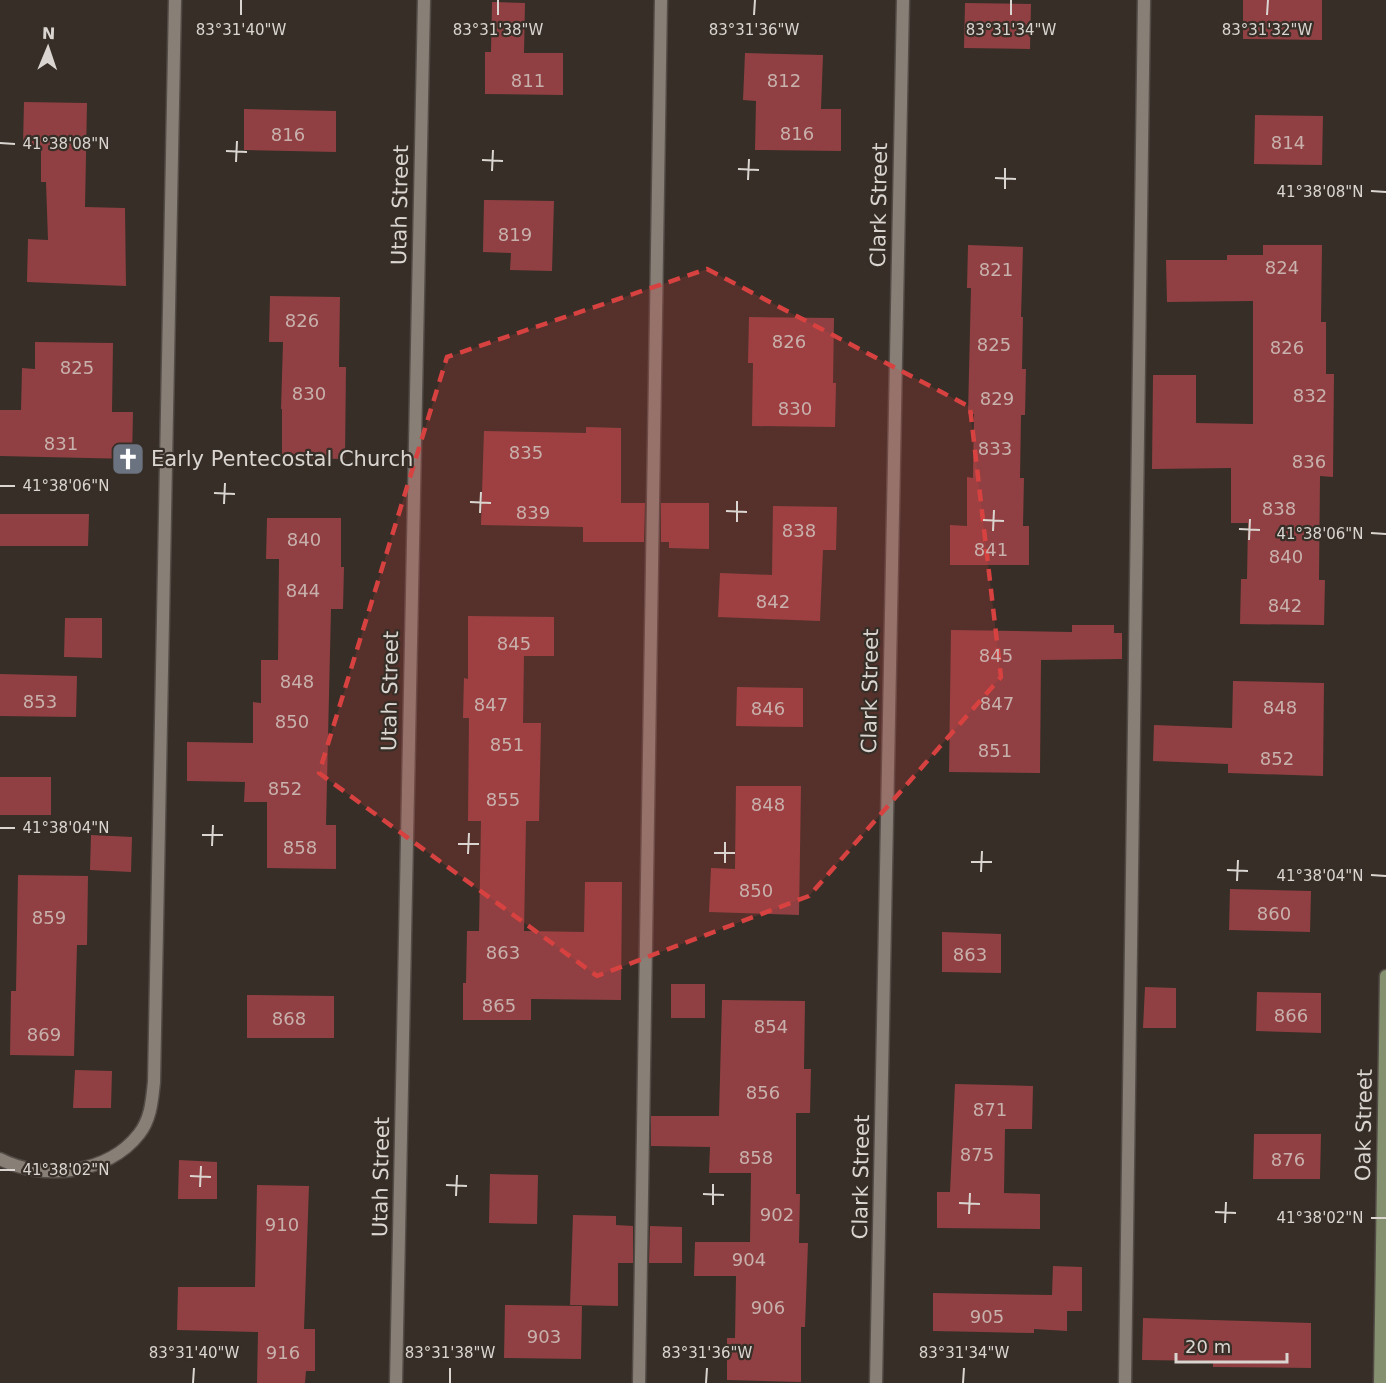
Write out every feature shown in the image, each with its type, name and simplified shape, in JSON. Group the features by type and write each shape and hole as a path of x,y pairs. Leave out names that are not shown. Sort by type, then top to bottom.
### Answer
{"main road":[{"name":"Oak Street","path":"1380,1383 1386,976"}],"street":[{"path":"0,1159 36,1171 64,1170 95,1165 120,1154 140,1133 150,1112 154,1082 175,0"},
{"name":"Utah Street","path":"396,1383 424,0"},
{"path":"639,1383 661,0"},
{"name":"Clark Street","path":"876,1383 903,0"},
{"path":"1125,1383 1144,0"}],"highlighted area":[{"path":"707,269 970,407 1001,677 809,896 597,976 319,773 447,357"}],"building":[{"path":"1243,0 1322,0 1322,40 1243,39"},
{"path":"492,2 525,3 524,53 563,53 563,95 485,94 485,52 491,52"},
{"path":"965,3 1031,4 1030,49 964,48"},
{"path":"745,53 823,55 821,109 841,109 841,151 755,150 756,101 743,100"},
{"path":"24,102 87,103 85,207 125,208 126,286 27,282 28,239 48,240 46,182 41,182 41,145 23,145"},
{"path":"244,109 336,111 336,152 244,150"},
{"path":"1255,115 1323,116 1322,165 1254,164"},
{"path":"484,200 554,201 552,271 510,270 511,253 483,252"},
{"path":"968,245 1023,247 1022,369 1026,369 1025,415 1021,415 1020,478 1024,478 1023,526 1029,526 1029,565 950,565 950,525 967,526 967,477 973,478 974,414 968,414 971,288 967,288"},
{"path":"1263,245 1322,245 1321,322 1326,322 1326,374 1334,374 1333,477 1320,476 1319,580 1325,580 1324,625 1240,624 1241,579 1247,579 1248,523 1231,523 1231,468 1152,469 1153,375 1196,375 1196,423 1253,424 1253,301 1167,302 1166,260 1227,260 1227,255 1263,255"},
{"path":"270,296 340,297 339,367 346,367 345,459 282,458 283,342 269,342"},
{"path":"749,317 834,318 835,427 752,426 753,363 748,363"},
{"path":"35,342 113,343 112,412 133,412 132,459 0,456 0,410 21,410 22,368 35,369"},
{"path":"586,427 621,428 621,503 645,503 644,542 583,542 583,527 481,525 484,431 586,433"},
{"path":"661,503 709,503 709,549 669,548 669,542 661,542"},
{"path":"773,506 837,507 836,550 823,550 820,621 718,617 720,573 772,575"},
{"path":"0,514 89,514 88,546 0,546"},
{"path":"267,518 341,518 341,567 344,567 343,609 331,609 326,825 336,825 336,869 267,868 267,802 244,802 245,782 187,781 187,742 253,743 253,702 261,703 261,660 278,660 279,559 266,559"},
{"path":"468,616 554,617 554,656 524,656 523,723 541,723 539,821 526,821 524,931 584,932 585,882 622,882 621,1000 531,999 531,1020 463,1020 467,931 479,931 481,821 468,821 469,718 463,718 464,678 468,679"},
{"path":"65,618 102,618 102,658 64,657"},
{"path":"1072,625 1114,625 1114,633 1122,633 1122,659 1041,660 1040,773 949,772 951,630 1072,632"},
{"path":"0,674 77,676 76,717 0,716"},
{"path":"1233,681 1324,683 1323,776 1228,773 1228,764 1153,761 1154,725 1232,728"},
{"path":"737,687 803,688 803,727 736,726"},
{"path":"0,777 51,777 51,815 0,815"},
{"path":"736,786 801,786 799,915 709,912 711,868 735,869"},
{"path":"91,835 132,837 131,872 90,870"},
{"path":"18,875 88,876 87,945 77,945 74,1056 10,1055 11,991 16,991"},
{"path":"1230,889 1311,891 1310,932 1229,930"},
{"path":"942,932 1001,934 1001,973 942,972"},
{"path":"671,984 705,984 705,1018 671,1018"},
{"path":"1145,987 1176,988 1176,1028 1143,1028"},
{"path":"1257,992 1321,993 1321,1033 1256,1031"},
{"path":"247,995 334,996 334,1038 247,1038"},
{"path":"722,1000 805,1001 804,1069 811,1069 810,1113 796,1113 796,1194 800,1194 799,1243 808,1243 805,1327 801,1327 801,1382 727,1380 727,1338 735,1338 736,1276 694,1276 695,1242 750,1242 751,1173 709,1173 710,1147 651,1146 651,1116 719,1116"},
{"path":"75,1070 112,1071 111,1108 73,1108"},
{"path":"955,1084 1033,1086 1032,1129 1005,1129 1004,1193 1040,1194 1040,1229 937,1228 937,1192 950,1192"},
{"path":"1254,1134 1321,1134 1320,1179 1253,1179"},
{"path":"179,1160 217,1162 217,1199 178,1199"},
{"path":"490,1174 538,1175 537,1224 489,1223"},
{"path":"257,1185 309,1186 304,1329 315,1329 315,1371 306,1371 305,1383 257,1383 258,1332 177,1330 178,1287 255,1287"},
{"path":"573,1215 616,1216 616,1225 633,1226 633,1263 618,1263 618,1306 570,1305"},
{"path":"650,1226 682,1227 682,1263 649,1263"},
{"path":"1053,1266 1082,1267 1082,1311 1067,1311 1067,1331 1034,1329 1034,1333 933,1331 933,1293 1052,1295"},
{"path":"505,1305 582,1306 581,1359 504,1358"},
{"path":"1143,1318 1311,1323 1311,1368 1213,1367 1213,1361 1142,1360"}],"place":[{"name":"Early Pentecostal Church","path":"128,459"}]}
